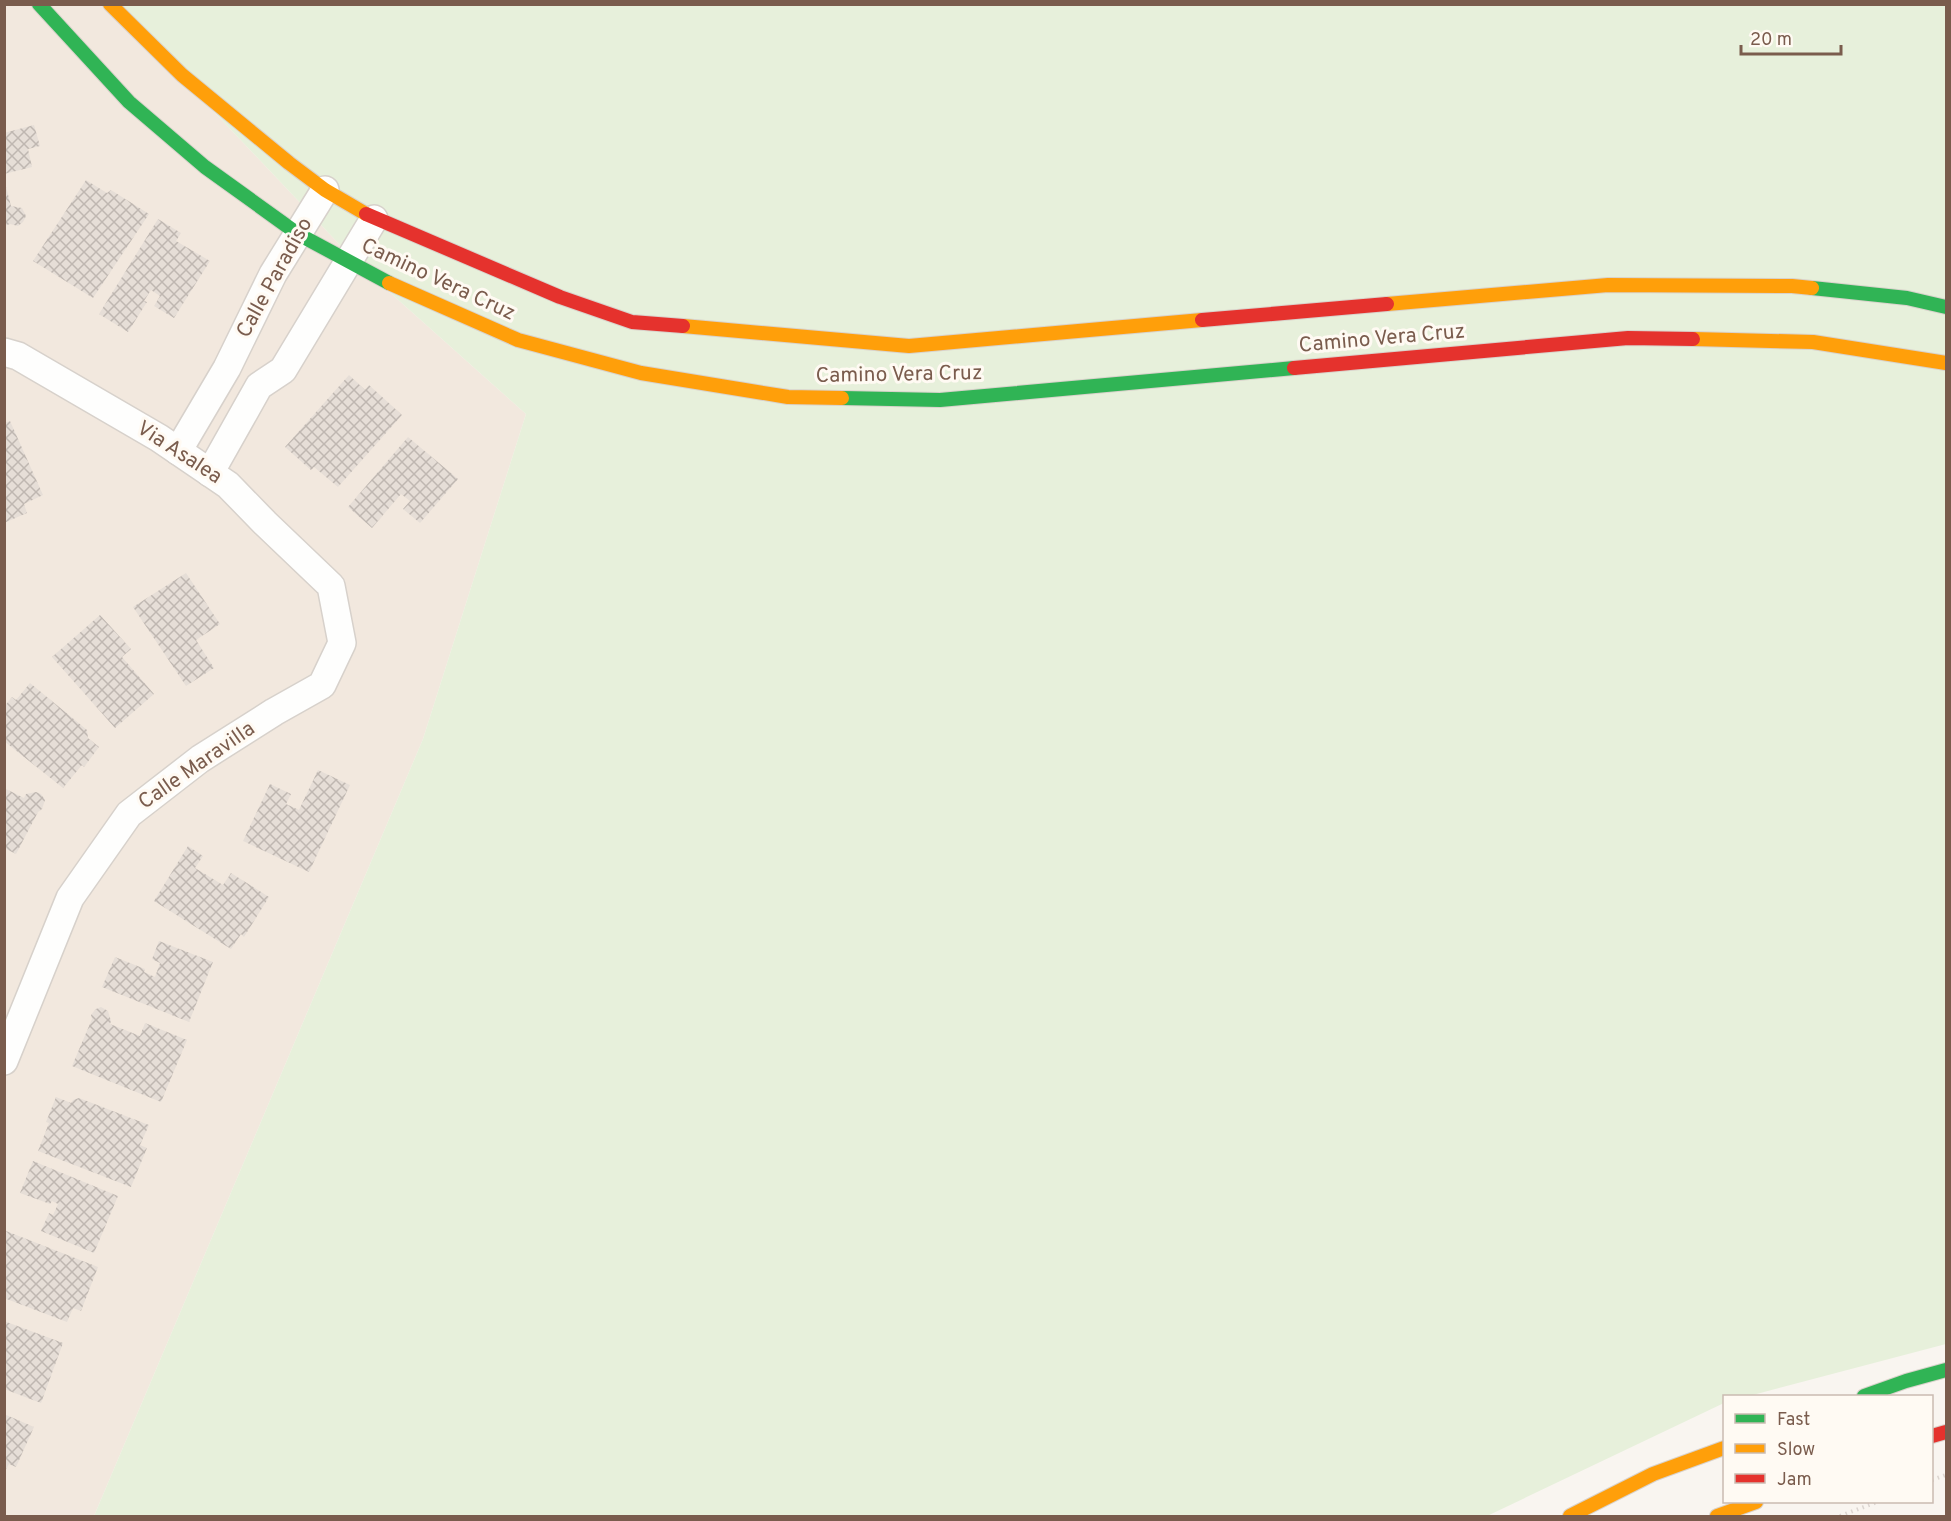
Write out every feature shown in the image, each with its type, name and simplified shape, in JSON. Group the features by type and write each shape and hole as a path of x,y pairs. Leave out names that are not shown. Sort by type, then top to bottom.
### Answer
{"main road":[{"name":"Camino Vera Cruz","path":"39,4 129,102 205,167 298,234 394,285 518,340 641,373 788,396 940,400 1628,338 1813,342 1947,363"},
{"name":"Camino Vera Cruz","path":"110,4 182,75 280,156 326,190 374,219 560,297 632,322 909,346 1608,285 1792,286 1907,298 1947,307"},
{"path":"1867,1395 1947,1370"},
{"path":"1570,1516 1653,1474 1723,1449"},
{"path":"1717,1516 1753,1503"}],"street":[{"name":"Calle Paradiso","path":"178,451 227,368 273,274 326,190"},
{"path":"210,473 258,386 284,370 374,219"},
{"name":"Via Asalea","path":"4,352 18,356 159,438 228,484 331,586"},
{"path":"227,368 258,386"},
{"name":"Calle Maravilla","path":"4,1061 70,898 129,814 200,759 274,712 322,685 342,643 331,586"}],"path":[{"path":"1840,1516 1874,1503"}],"shaded area":[{"path":"5,5 113,5 358,264 526,414 423,739 94,1516 5,1516"}],"green space":[{"path":"113,5 1946,5 1946,1344 1753,1395 1723,1395 1723,1403 1487,1516 94,1516 423,739 526,414 358,264"}],"building":[{"path":"34,125 40,146 28,149 32,167 4,174 4,133"},
{"path":"86,180 107,193 111,190 149,214 93,298 33,261"},
{"path":"5,183 11,206 22,208 26,216 18,226 10,224 4,226"},
{"path":"158,219 181,233 176,241 210,261 174,318 154,306 160,296 151,290 144,301 147,302 128,332 99,314"},
{"path":"349,375 365,390 369,385 402,415 338,487 314,467 311,470 285,447"},
{"path":"10,421 43,495 24,504 27,513 4,523 4,423"},
{"path":"408,437 458,479 420,523 403,509 410,501 401,494 372,528 348,507"},
{"path":"186,573 220,624 196,640 214,668 186,686 133,607"},
{"path":"100,615 131,649 122,657 154,694 115,728 52,657"},
{"path":"30,683 87,730 88,738 99,747 84,767 82,765 63,788 4,741 4,707 12,697 16,700"},
{"path":"318,770 350,785 309,872 243,841 270,784 291,794 286,804 299,810"},
{"path":"4,788 24,798 26,794 36,792 41,794 45,800 16,854 4,848"},
{"path":"188,846 203,856 195,868 223,885 231,873 269,897 244,937 241,934 231,949 154,901"},
{"path":"159,941 213,962 189,1022 102,987 115,957 145,969 144,972 155,977 160,963 152,959"},
{"path":"101,1007 108,1011 110,1024 140,1036 145,1023 187,1040 161,1102 72,1066 92,1019 91,1015"},
{"path":"56,1097 71,1103 79,1098 149,1125 140,1145 147,1148 131,1187 38,1151"},
{"path":"33,1161 118,1196 94,1253 41,1231 49,1213 53,1215 58,1204 52,1201 50,1204 20,1193"},
{"path":"6,1231 98,1267 81,1311 73,1308 67,1322 4,1298 4,1236"},
{"path":"4,1321 63,1343 41,1403 4,1389"},
{"path":"4,1414 34,1427 16,1467 9,1464 4,1473"}],"traffic: fast":[{"path":"39,4 129,102 205,167 298,234 389,283"},
{"path":"1812,288 1907,298 1946,307"},
{"path":"842,398 940,400 1294,368"},
{"path":"1867,1395 1946,1370"}],"traffic: slow":[{"path":"110,4 182,75 289,163 325,190 366,214"},
{"path":"389,283 518,340 641,373 788,397 842,398"},
{"path":"1387,304 1608,285 1812,288"},
{"path":"683,326 909,346 1202,320"},
{"path":"1693,339 1813,342 1946,363"},
{"path":"1570,1516 1653,1474 1723,1448"},
{"path":"1717,1516 1753,1503"}],"traffic: jam":[{"path":"366,214 560,297 632,322 683,326"},
{"path":"1202,320 1387,304"},
{"path":"1294,368 1628,338 1693,339"},
{"path":"1933,1436 1946,1432"}]}
